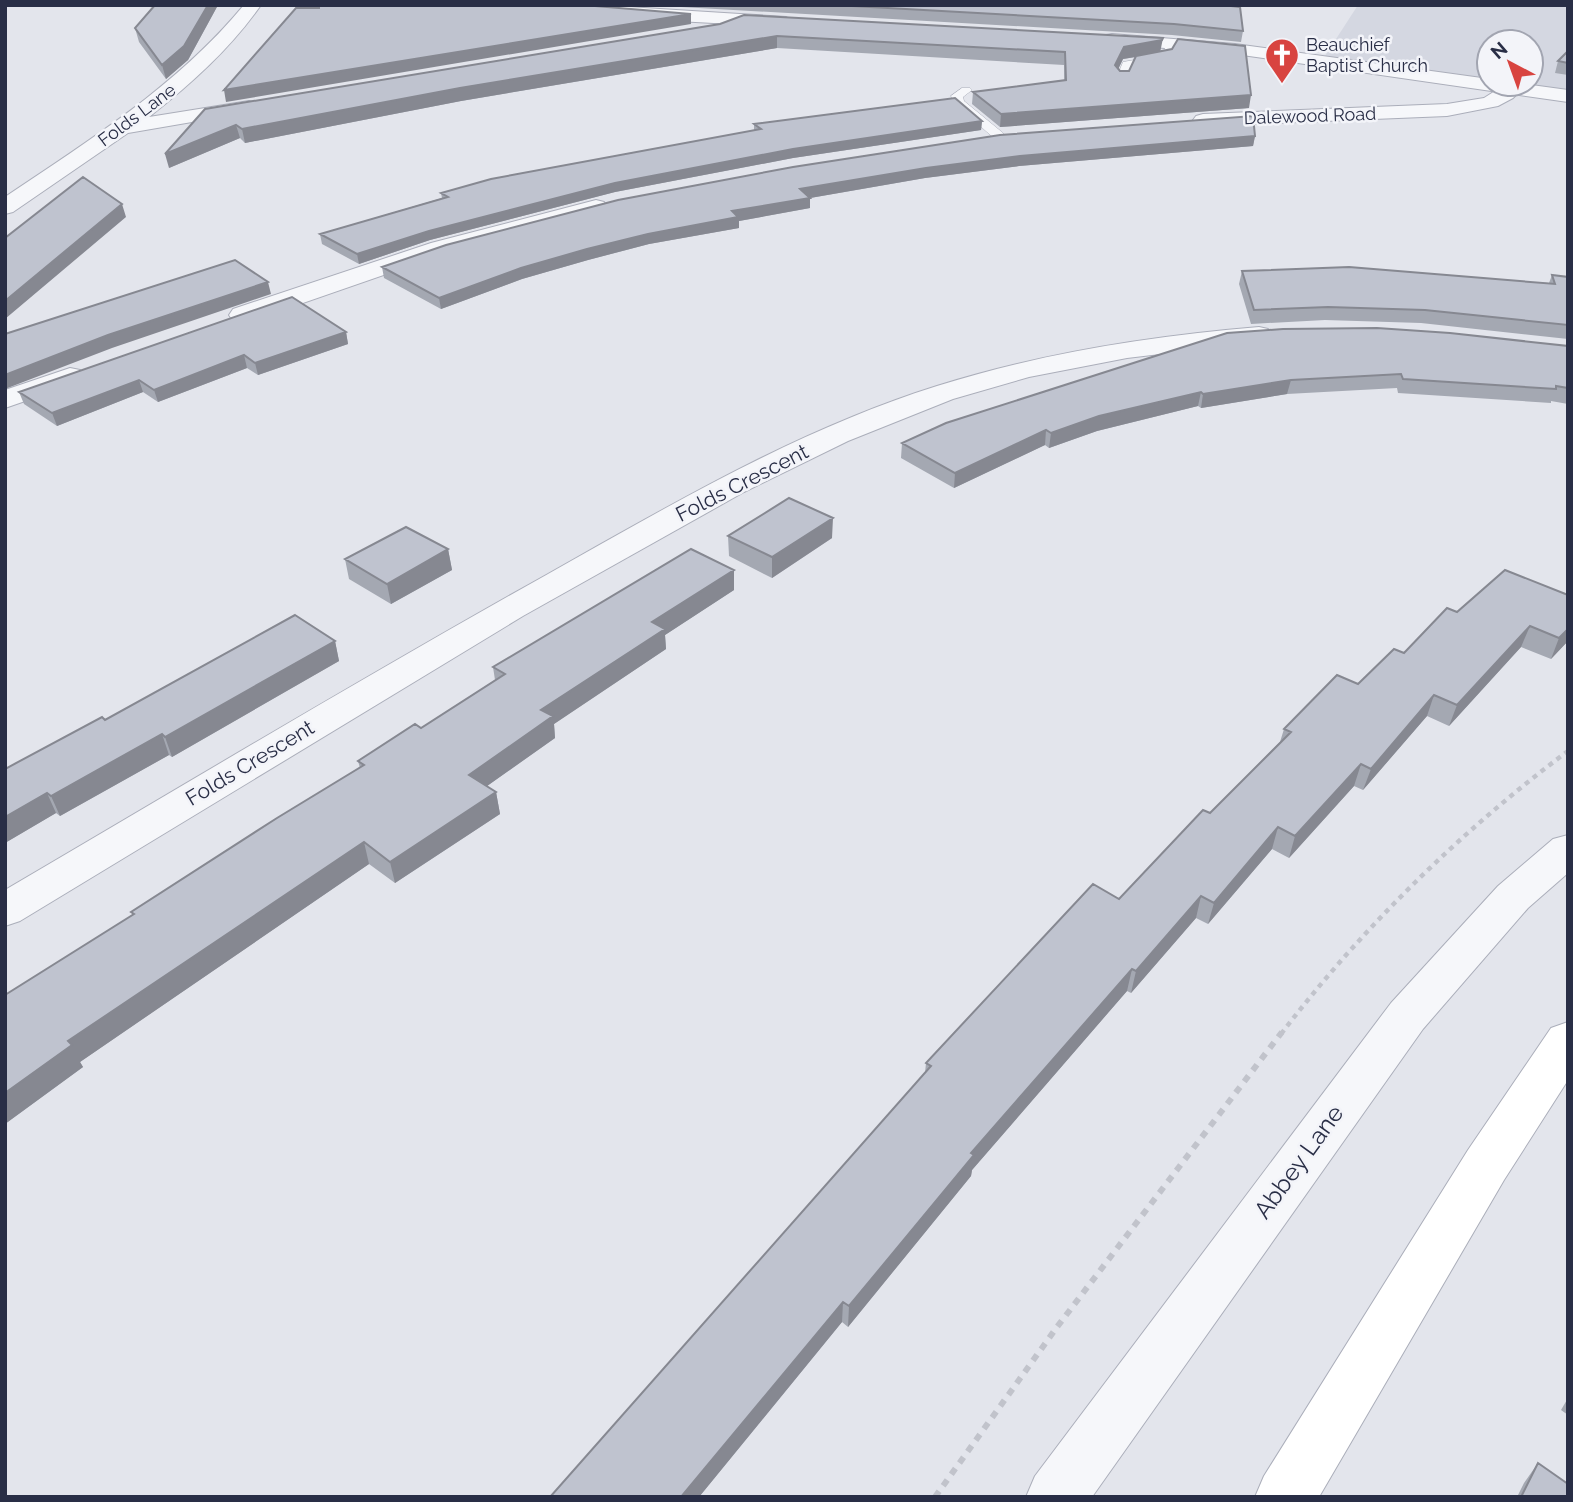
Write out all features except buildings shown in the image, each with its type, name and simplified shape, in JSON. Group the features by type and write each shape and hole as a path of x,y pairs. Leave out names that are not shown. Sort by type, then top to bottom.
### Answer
{"main road":[{"path":"1285,1497 1486,1165 1568,1041"}],"street":[{"name":"Folds Lane","path":"5,207 168,94 214,51 253,5"},
{"path":"542,5 622,13 809,23"},
{"path":"679,35 720,28 740,20"},
{"path":"1087,38 1172,43 1331,60 1475,82"},
{"path":"1545,93 1568,96"},
{"name":"Dalewood Road","path":"1182,121 1447,110 1484,105 1502,98"},
{"path":"120,128 270,103"},
{"path":"974,140 1011,135"},
{"path":"216,324 439,248 616,202"},
{"name":"Folds Crescent","path":"5,910 450,642 652,529 822,442 909,405 995,377 1090,355 1178,342 1292,333"},
{"path":"5,400 97,366"},
{"name":"Abbey Lane","path":"1056,1497 1407,1016 1513,897 1568,849"}],"lane":[{"path":"1122,79 1127,64 1166,57 1172,43"},
{"path":"965,90 957,96 959,102 1011,135"}],"path":[{"path":"935,1497 1057,1327 1310,996 1422,876 1533,777 1568,751"}],"shaded area":[{"path":"1358,5 1568,5 1568,92 1545,88 1545,28 1475,28 1475,77 1325,56"}],"place":[{"name":"Beauchief Baptist Church","path":"1282,85"}]}
